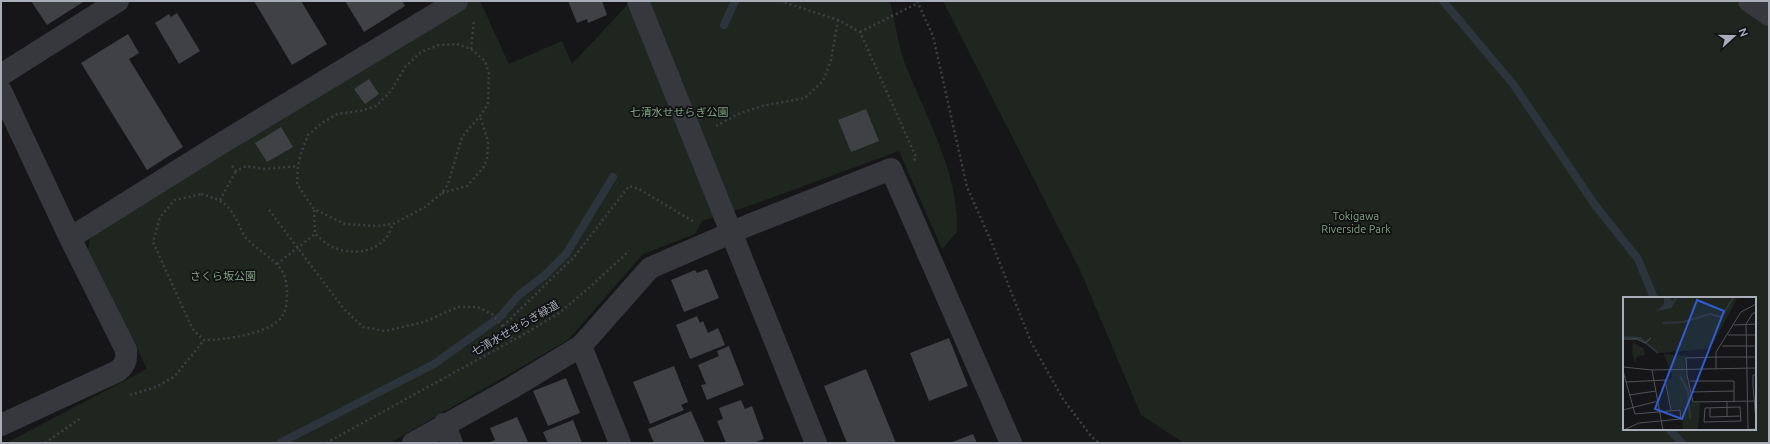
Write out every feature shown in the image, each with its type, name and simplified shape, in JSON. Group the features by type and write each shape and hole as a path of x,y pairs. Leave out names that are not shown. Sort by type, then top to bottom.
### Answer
{"street":[{"path":"1,75 118,1"},
{"path":"70,238 217,146 457,1"},
{"path":"638,1 816,443"},
{"path":"1,90 70,238 127,331 127,359 124,366 118,371 1,425"},
{"path":"413,443 448,434 510,389 581,346 650,268 732,233 891,169 1011,443"},
{"path":"581,346 620,443"}],"path":[{"path":"780,1 838,20 860,32 916,157 911,167"},
{"path":"860,32 918,2 933,36 967,187 992,241 1031,342 1063,399 1091,436 1099,443"},
{"path":"471,49 474,16"},
{"path":"710,130 738,114 762,106 805,98 822,81 826,74 831,60 838,20"},
{"path":"314,209 345,224 376,226 393,224 425,208 442,193 448,184 462,137 488,104 489,74 485,61 471,49 456,44 439,45 421,52 405,67 391,91 376,106 360,111 337,114 322,123 308,135 298,166 297,184 314,209 316,234 329,245 343,251 356,252 367,250 378,245 387,237 393,224"},
{"path":"442,193 467,186 483,168 487,159 488,141 480,116"},
{"path":"217,146 236,171"},
{"path":"220,200 236,171 246,166 264,169 298,166"},
{"path":"503,326 575,256 629,186 639,189 694,222"},
{"path":"201,194 220,200 231,210 245,238 277,264 283,272 287,286 287,299 283,315 272,325 258,331 215,340 204,340 194,330 153,242 160,217 174,200 201,194"},
{"path":"269,210 344,309 363,327 384,331 424,322 458,307 478,307 493,315 513,339"},
{"path":"687,226 699,220"},
{"path":"277,264 316,234"},
{"name":"七清水せせらぎ緑道","path":"326,443 559,313 631,249"}],"green space":[{"path":"471,1 480,1 509,64 562,41 572,64 631,1 890,1 904,61 947,166 953,187 957,232 942,249 899,151 752,205 702,221 695,234 643,254 568,340 390,443 6,443 147,369 88,249 91,236"},
{"name":"Tokigawa Riverside Park","path":"943,1 1769,1 1769,443 1184,443 1141,415 1080,270"}],"building":[{"path":"31,1 82,1 83,2 47,25"},
{"path":"254,1 301,1 327,44 292,65"},
{"path":"345,1 402,1 405,6 364,32"},
{"path":"568,1 602,1 607,15 588,23 587,19 577,23"},
{"path":"177,13 200,51 179,64 155,23 169,14 171,17"},
{"path":"128,34 139,53 129,59 183,147 147,170 81,63"},
{"path":"369,79 379,94 365,104 354,89"},
{"path":"866,109 879,141 851,152 838,120"},
{"path":"281,127 293,147 267,162 255,143"},
{"path":"707,269 719,298 684,312 671,280 695,270 697,273"},
{"path":"697,316 700,323 703,321 708,333 718,328 725,345 690,359 676,325"},
{"path":"949,338 968,386 929,401 910,353"},
{"path":"729,346 744,385 707,400 701,385 706,384 698,365 719,356 717,351"},
{"path":"674,366 688,402 681,405 684,410 650,424 633,382"},
{"path":"866,369 896,443 847,443 824,386"},
{"path":"566,378 580,413 548,426 533,391"},
{"path":"741,400 745,409 752,406 764,439 754,443 726,443 717,421 723,419 719,408"},
{"path":"691,411 705,443 654,443 648,429"},
{"path":"517,417 528,442 488,443 495,440 490,428"},
{"path":"573,420 582,443 548,443 543,432"},
{"path":"973,434 977,443 950,443"}],"waterway":[{"path":"724,25 735,1"},
{"path":"1443,1 1513,84 1595,205 1638,259 1654,297"},
{"path":"280,443 434,364 500,317 519,295 544,276 566,254 613,177"},
{"path":"1670,430 1682,443"}],"park label":[{"name":"七清水せせらぎ公園","path":"679,112"},
{"name":"さくら坂公園","path":"223,276"}]}
